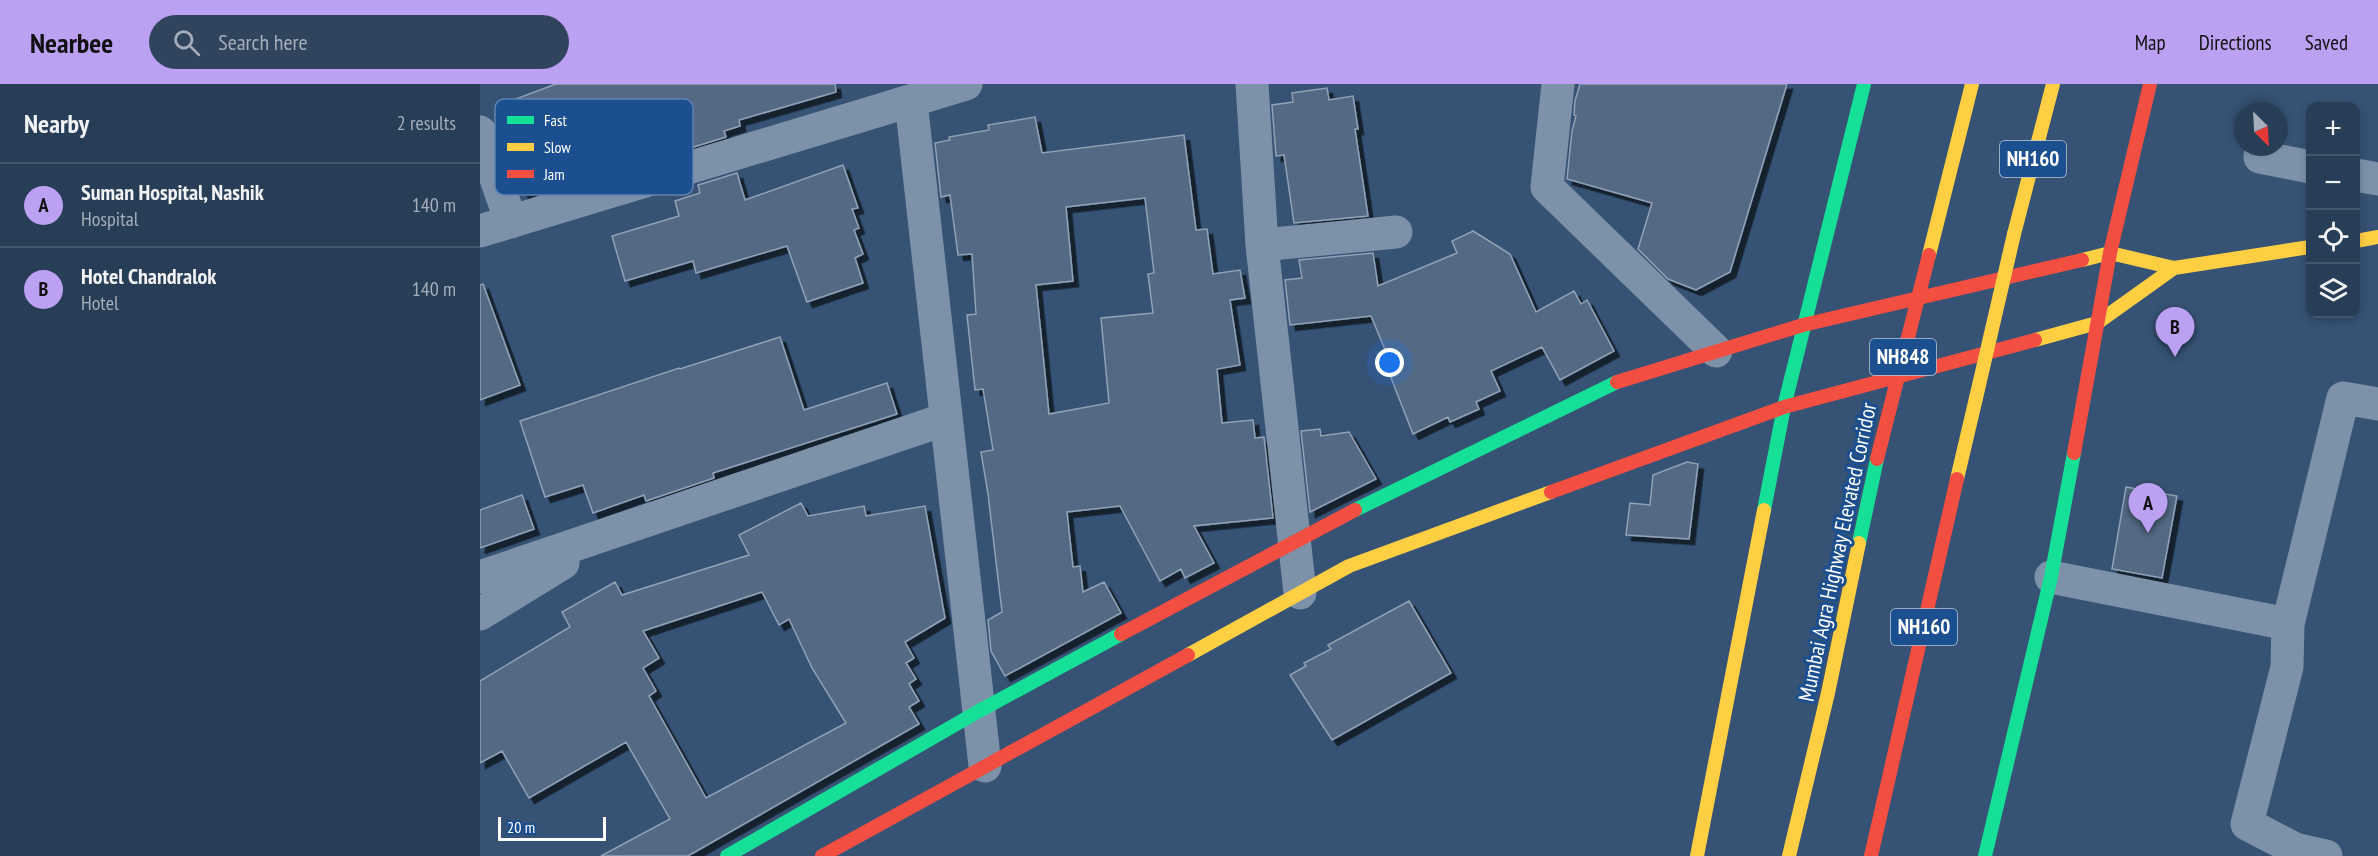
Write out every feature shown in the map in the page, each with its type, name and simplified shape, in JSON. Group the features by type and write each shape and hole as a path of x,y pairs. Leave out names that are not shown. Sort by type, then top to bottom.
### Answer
{"main road":[{"path":"1696,856 1784,407 1864,84"},
{"name":"Mumbai Agra Highway Elevated Corridor","path":"1789,856 1828,693 1877,459 1972,84"},
{"name":"NH160","path":"1871,856 2014,234 2053,84"},
{"path":"1985,856 2051,577 2109,253 2150,84"},
{"path":"2360,240 2378,237"},
{"path":"727,856 979,711 1294,541 1609,384 1803,325 2109,253 2175,268 2306,248"},
{"path":"822,856 1348,566 1784,407 2097,323 2175,268"}],"street":[{"path":"693,167 966,84"},
{"path":"1252,84 1262,244 1299,593"},
{"path":"1558,84 1548,187 1716,351"},
{"path":"911,101 985,766"},
{"path":"480,132 495,176"},
{"path":"2260,157 2306,165"},
{"path":"2360,176 2378,179"},
{"path":"502,195 511,222"},
{"path":"480,231 600,195"},
{"path":"1262,244 1396,232"},
{"path":"2326,856 2295,849 2247,824 2287,667 2288,624 2343,398 2378,405"},
{"path":"480,577 946,419"},
{"path":"480,614 615,531"},
{"path":"2051,577 2288,624"}],"building":[{"path":"556,84 835,84 836,92 739,120 740,126 724,131 726,137 693,147 693,99 516,99"},
{"path":"1580,84 1787,84 1730,272 1696,290 1668,279 1638,249 1652,203 1567,179 1572,131 1576,116 1574,115 1575,101"},
{"path":"1327,88 1329,100 1353,96 1358,129 1355,129 1368,216 1294,223 1284,155 1276,156 1272,105 1293,102 1292,93"},
{"path":"1035,117 1042,153 1184,135 1196,230 1207,229 1213,274 1240,270 1245,298 1230,300 1240,365 1217,369 1222,423 1253,420 1255,438 1264,437 1273,518 1194,526 1214,563 1185,578 1181,569 1160,581 1120,506 1067,512 1073,567 1080,566 1083,592 1104,582 1121,613 1005,676 991,651 988,620 1002,612 981,452 993,450 983,389 975,390 967,315 976,314 972,254 958,255 950,195 941,197 935,143 950,140 949,137 989,130 988,125","holes":["1145,198 1154,273 1148,274 1153,313 1101,318 1109,403 1049,414 1036,285 1073,281 1066,207"]},
{"path":"843,165 858,208 852,209 859,228 854,230 863,254 855,258 863,283 807,302 787,246 696,273 693,261 625,281 612,236 679,216 675,201 700,193 698,185 737,173 745,200"},
{"path":"1473,231 1510,254 1536,312 1574,291 1581,304 1587,300 1614,351 1560,380 1542,347 1491,371 1500,391 1476,402 1479,409 1450,422 1448,417 1413,434 1386,365 1391,364 1371,316 1290,325 1285,280 1302,278 1299,260 1373,253 1378,286 1457,253 1452,241"},
{"path":"483,284 520,385 480,400 480,285"},
{"path":"780,337 804,410 887,383 897,414 713,473 714,478 646,501 644,495 593,513 583,485 545,497 520,421"},
{"path":"1320,429 1321,436 1349,432 1376,479 1310,512 1301,431"},
{"path":"1687,462 1698,464 1689,539 1626,535 1630,503 1650,505 1653,475"},
{"path":"2126,487 2177,496 2162,578 2112,569"},
{"path":"522,495 534,529 480,548 480,510"},
{"path":"801,503 808,516 864,506 866,516 925,506 945,618 905,642 914,658 906,663 916,679 909,684 919,701 909,707 919,724 688,856 601,856 670,819 626,742 529,798 502,751 480,763 480,681 570,627 562,612 615,582 622,595 749,555 739,535","holes":["762,592 779,625 789,619 812,668 846,723 706,798 649,696 656,691 643,668 659,658 643,631"]},
{"path":"1409,601 1451,673 1332,740 1290,675 1306,666 1304,663 1331,649 1328,645"}],"traffic: fast":[{"path":"1764,510 1784,407 1864,84"},
{"path":"1355,510 1617,382"},
{"path":"1985,856 2051,577 2074,453"},
{"path":"1859,543 1877,459"},
{"path":"727,856 979,711 1121,634"}],"traffic: slow":[{"path":"1929,255 1972,84"},
{"path":"2014,234 2053,84"},
{"path":"1976,398 2014,234"},
{"path":"2360,240 2378,237"},
{"path":"2082,260 2110,253 2174,268 2306,248"},
{"path":"2035,340 2097,323 2174,268"},
{"path":"1957,479 1976,398"},
{"path":"1188,655 1349,566 1551,492"},
{"path":"1697,856 1764,510"},
{"path":"1789,856 1828,693 1859,543"}],"traffic: jam":[{"path":"2074,453 2110,253 2150,84"},
{"path":"1877,459 1929,255"},
{"path":"1617,382 1803,325 2082,260"},
{"path":"1551,492 1784,407 2035,340"},
{"path":"1871,856 1957,479"},
{"path":"1121,634 1355,510"},
{"path":"822,856 1188,655"}],"place":[{"name":"Hotel Chandralok","path":"2175,357"},
{"name":"Suman Hospital, Nashik","path":"2148,533"}]}
